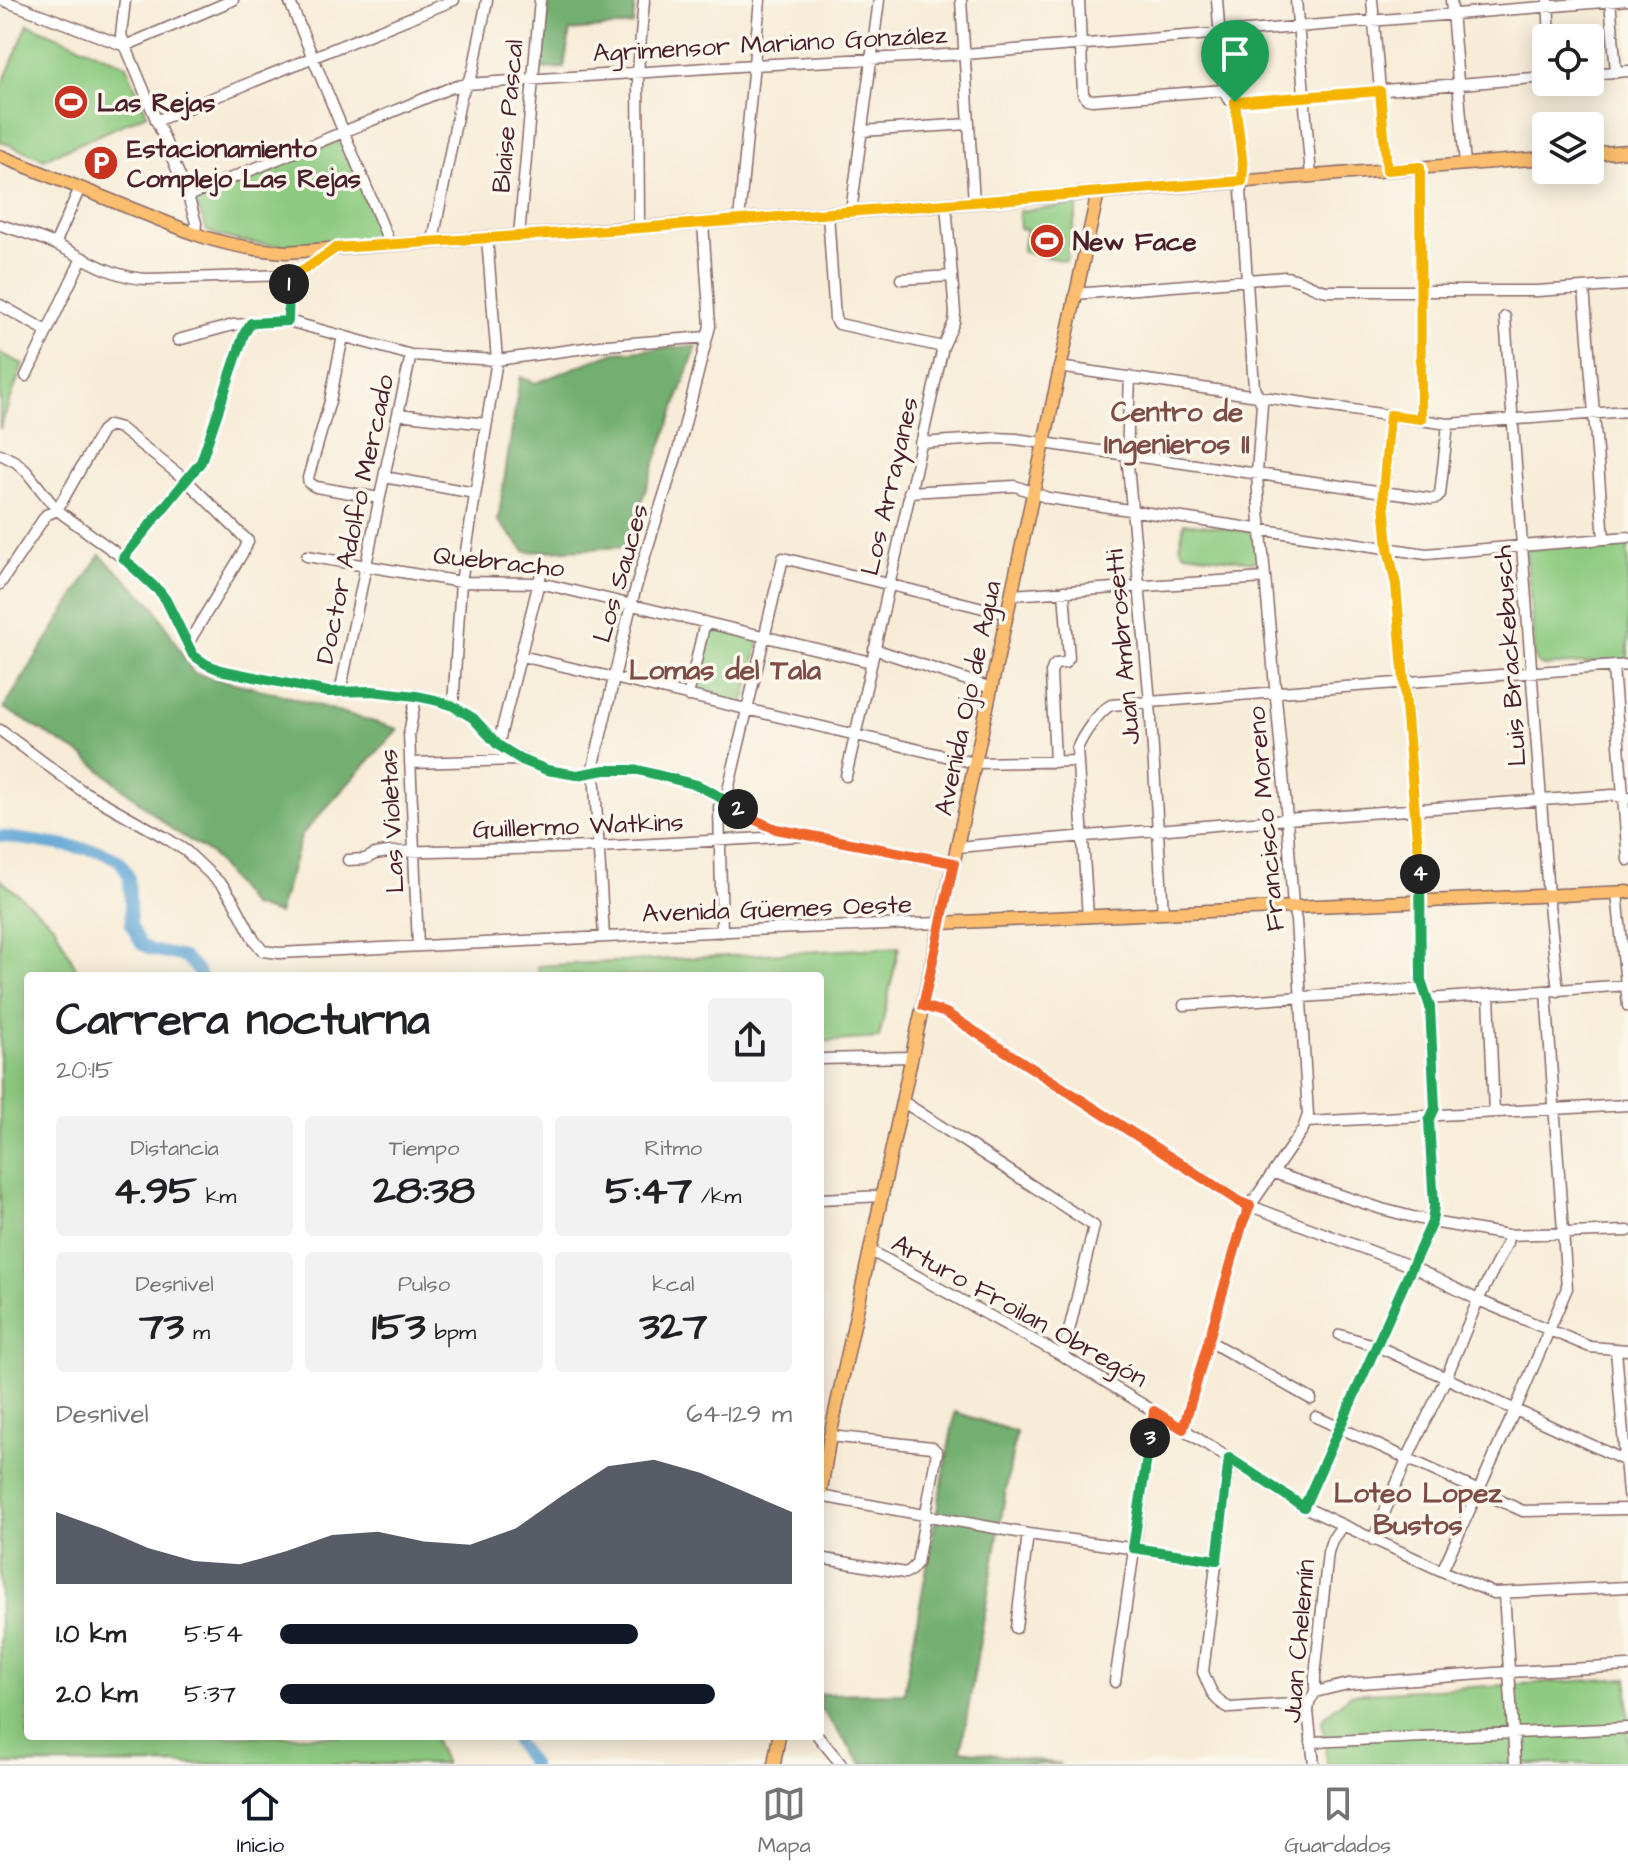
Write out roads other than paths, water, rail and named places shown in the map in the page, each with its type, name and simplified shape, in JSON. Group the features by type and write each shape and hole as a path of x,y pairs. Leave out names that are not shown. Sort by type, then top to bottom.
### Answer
{"main road":[{"path":"1604,153 1628,151"},
{"path":"0,156 227,245 257,250 304,251 1532,159"},
{"name":"Avenida Ojo de Agua","path":"824,1471 1098,192"},
{"name":"Avenida Güemes Oeste","path":"940,923 1622,892"},
{"path":"774,1764 778,1740"}],"street":[{"path":"2,0 125,46 233,0"},
{"path":"125,0 121,35 188,196 196,223 195,234"},
{"path":"289,0 390,244"},
{"path":"156,121 454,0"},
{"path":"433,241 461,96 473,71 487,0"},
{"name":"Blaise Pascal","path":"519,236 540,0"},
{"path":"639,228 638,72 644,0"},
{"path":"739,220 760,0"},
{"path":"851,212 879,0"},
{"path":"961,0 974,202"},
{"path":"1079,0 1083,94 1087,99 1224,90"},
{"path":"1217,0 1224,90 1228,99 1235,102 1532,78"},
{"path":"1296,0 1311,176"},
{"path":"1372,0 1387,170"},
{"path":"1451,0 1465,164"},
{"name":"Agrimensor Mariano González","path":"188,196 466,84 965,54 1452,14 1548,3 1628,0"},
{"path":"1610,1 1616,72"},
{"path":"1548,3 1549,24"},
{"path":"1604,73 1628,71"},
{"name":"Francisco Moreno","path":"1235,102 1243,167 1254,388 1262,404 1257,473 1296,920 1307,1122"},
{"path":"862,131 969,124"},
{"path":"1420,167 1421,419"},
{"path":"55,244 80,188"},
{"name":"Los Arrayanes","path":"846,776 920,443 943,347 954,322 946,204"},
{"path":"828,213 835,319 839,324 943,347"},
{"name":"Los Sauces","path":"604,937 592,773 631,605 678,451 707,337 710,316 703,223"},
{"path":"0,225 55,244 114,274 129,278 290,275 307,268 336,248"},
{"path":"453,706 461,582 497,360 487,238"},
{"path":"304,251 308,256 307,268"},
{"path":"26,376 82,258"},
{"path":"288,321 290,275"},
{"path":"901,279 952,276"},
{"path":"1075,294 1292,277 1327,291 1537,291 1628,285"},
{"path":"1584,288 1604,539"},
{"path":"0,305 47,331"},
{"name":"Luis Brackebusch","path":"1505,317 1548,895 1558,991"},
{"path":"178,340 233,325 288,321 411,355 497,360 607,345 707,337"},
{"path":"123,558 201,462 244,334 251,323"},
{"path":"343,336 309,483 316,487 379,498"},
{"name":"Doctor Adolfo Mercado","path":"340,693 411,355"},
{"path":"1059,367 1448,424 1628,411"},
{"name":"Juan Ambrosetti","path":"1130,377 1127,455 1150,702 1163,913"},
{"path":"398,414 486,424"},
{"path":"1304,1507 1413,1267 1432,1222 1434,1206 1429,1121 1435,1108 1430,1007 1421,980 1421,902 1415,809 1396,585 1388,548 1383,492 1390,415"},
{"path":"920,443 995,438 1043,442 1437,498 1448,424"},
{"path":"0,584 46,515 57,510 102,431 109,425 120,428 187,481 248,541 187,645"},
{"path":"0,454 26,471 57,510 123,558 160,592 193,655 206,664 220,670 328,692 372,691 416,696 453,706 473,718 498,745 522,760 547,770 577,775 623,768 638,770 697,785 753,819 776,829 954,863"},
{"path":"384,477 475,493"},
{"path":"909,492 1015,486 1048,498 1426,554 1628,537"},
{"name":"Quebracho","path":"307,556 461,582 540,583 871,662"},
{"path":"722,932 719,807 728,790 783,558 1007,614"},
{"path":"498,745 543,566"},
{"path":"1011,595 1265,578"},
{"path":"1055,762 1051,673 1056,664 1065,663 1070,651 1064,591"},
{"path":"688,696 705,622"},
{"path":"874,649 991,688"},
{"path":"521,656 975,763 1078,761"},
{"path":"1088,917 1077,749 1081,739 1105,708 1111,705 1628,665"},
{"path":"1613,667 1626,798 1628,860"},
{"name":"Las Violetas","path":"416,696 409,734 418,946"},
{"name":"Avenida Güemes Oeste","path":"0,730 81,790 186,851 224,887 263,951 279,953 940,923"},
{"path":"410,763 522,760"},
{"path":"957,847 1415,809 1613,795 1626,798"},
{"name":"Guillermo Watkins","path":"348,860 388,852 598,847 790,838 810,834"},
{"path":"1622,892 1628,1006"},
{"path":"1184,1005 1301,997 1489,996 1627,985"},
{"path":"1442,1571 1567,1288 1546,991"},
{"path":"1489,996 1494,1112"},
{"path":"923,1006 946,1013 1250,1206 1413,1267 1478,1300 1590,1347 1628,1350"},
{"path":"824,1059 911,1057"},
{"path":"902,1101 1094,1226 1063,1356"},
{"path":"1183,1429 1243,1222 1250,1206 1307,1122 1628,1105"},
{"path":"1274,1173 1382,1209 1432,1222 1508,1235 1628,1231"},
{"path":"824,1199 883,1196"},
{"path":"1373,1540 1508,1235"},
{"name":"Arturo Froilan Obregón","path":"871,1251 1063,1356 1304,1507 1442,1571 1493,1593 1628,1587"},
{"path":"1340,1335 1377,1346 1626,1461"},
{"path":"1209,1341 1311,1399"},
{"path":"1616,1350 1628,1494"},
{"path":"1115,1682 1154,1411"},
{"path":"1316,1417 1523,1511 1628,1509"},
{"path":"824,1559 905,1573 917,1563 937,1452 932,1447 830,1436"},
{"path":"1229,1458 1203,1672 1213,1697 1230,1708 1309,1703"},
{"path":"824,1496 1028,1534 1217,1560"},
{"name":"Juan Chelemín","path":"1314,1764 1309,1703 1315,1692 1328,1552 1342,1526"},
{"path":"1016,1628 1028,1534"},
{"path":"1504,1593 1515,1764"},
{"path":"1315,1692 1348,1684 1628,1666"},
{"path":"1311,1742 1628,1728"},
{"path":"821,1740 841,1764"}],"waterway":[{"path":"0,836 100,851 120,861 129,877 131,925 141,944 152,950 183,957 198,972"},
{"path":"515,1740 532,1764"}],"place":[{"name":"Las Rejas","path":"71,102"},
{"name":"Estacionamiento Complejo Las Rejas","path":"101,163"},
{"name":"New Face","path":"1047,241"}],"district":[{"name":"Centro de Ingenieros II","path":"1177,427"},
{"name":"Lomas del Tala","path":"725,669"},
{"name":"Loteo Lopez Bustos","path":"1418,1508"}]}
